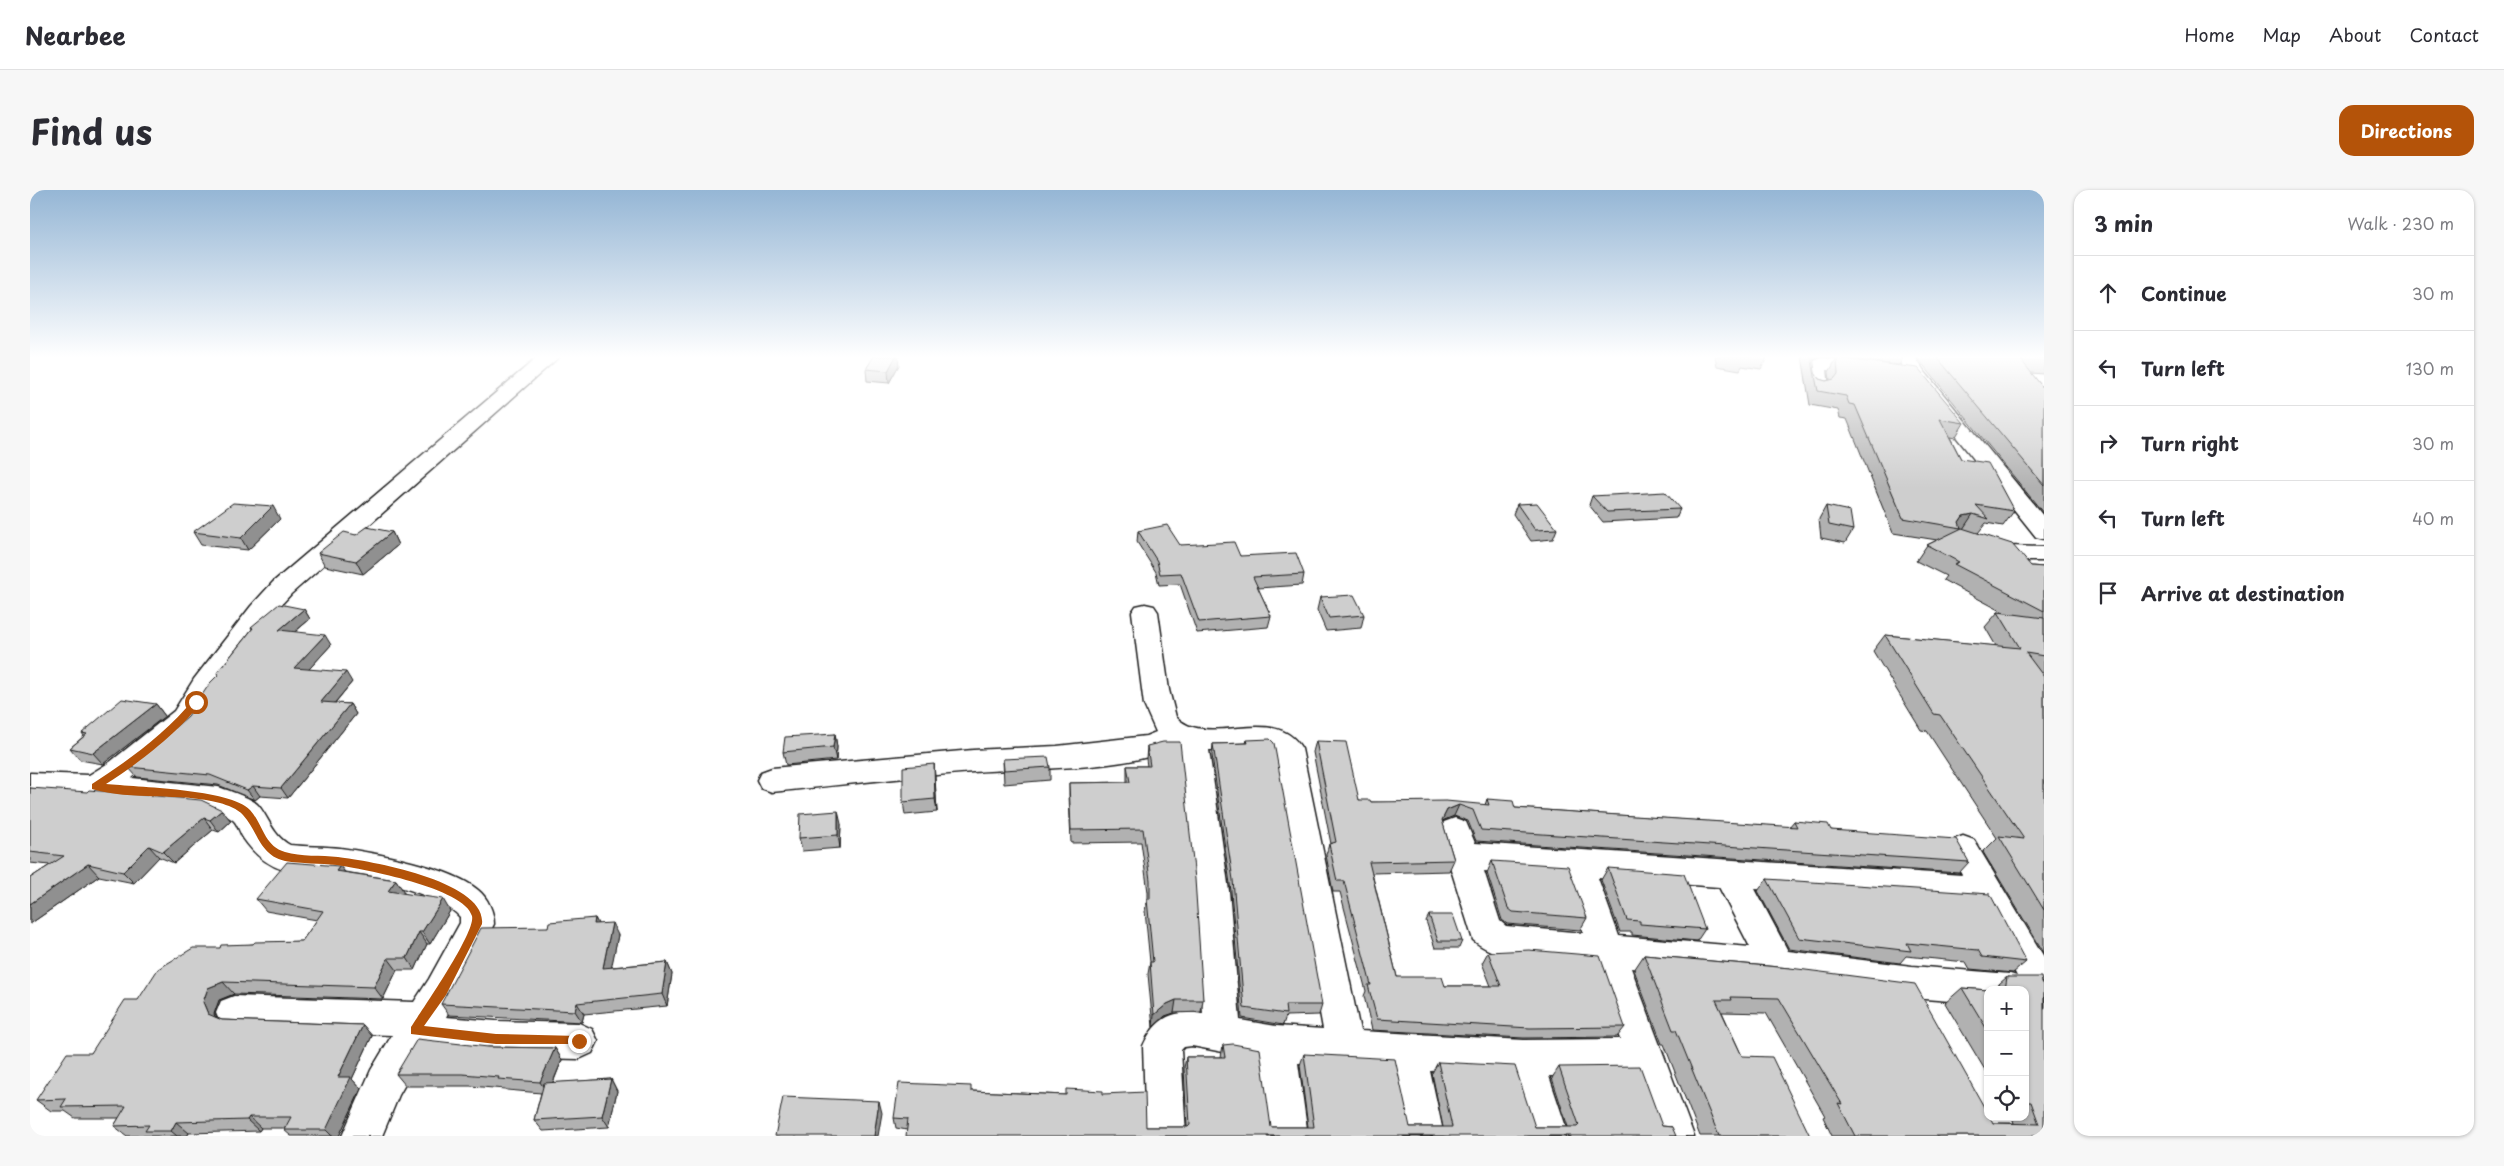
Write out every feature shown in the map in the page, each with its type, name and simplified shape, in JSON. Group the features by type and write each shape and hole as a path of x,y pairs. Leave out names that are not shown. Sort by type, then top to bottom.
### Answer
{"street":[{"path":"96,787 121,770 184,718 196,702 208,679 260,612 282,588 499,400"},
{"path":"1937,400 2044,532"},
{"path":"1962,538 2008,553 2044,554"},
{"path":"1145,612 1156,696 1164,724 1186,737 1212,891 1224,1036"},
{"path":"772,780 973,762 1057,757 1149,747 1186,737 1271,738 1280,742 1287,749 1345,1048"},
{"path":"30,785 96,787 218,799 234,804 246,812 261,838 273,851 285,857 338,861 412,877 442,886 466,900 478,917 476,924 442,991 419,1025 385,1083 362,1136"},
{"path":"1984,988 1912,982 1778,965 1607,952 1508,942 1494,937 1484,929 1459,843 1575,862 1989,890"},
{"path":"1963,848 1989,890 2044,992"},
{"path":"1575,862 1644,1058 1674,1136"},
{"path":"1729,873 1778,965"},
{"path":"1912,982 1931,1016"},
{"path":"2029,991 2044,992"},
{"path":"234,1013 419,1025 496,1039 579,1041"},
{"path":"1166,1136 1162,1046 1166,1037 1173,1032 1187,1029 1276,1044 1524,1058 1644,1058"},
{"path":"1276,1044 1288,1136"},
{"path":"1407,1052 1424,1136"},
{"path":"1524,1058 1549,1136"}],"building":[{"path":"1848,400 1945,400 1964,423 1940,419 1961,459 1988,463 2014,511 1976,505 1989,519 1973,514 1963,516 1959,522 1961,528 1903,518 1855,405 1849,404"},
{"path":"1973,400 2044,400 2044,485"},
{"path":"1665,492 1680,509 1607,512 1592,496"},
{"path":"233,503 273,506 241,538 193,532"},
{"path":"1537,503 1557,529 1535,530 1517,504"},
{"path":"1826,506 1850,511 1853,530 1829,525"},
{"path":"1167,525 1180,545 1234,542 1240,556 1296,553 1304,574 1253,577 1271,616 1199,622 1181,573 1160,574 1157,561 1138,531"},
{"path":"367,527 392,532 356,561 318,553 344,532 356,535"},
{"path":"1962,528 2012,544 2031,566 2044,567 2044,611 1954,564 1959,562 1927,545"},
{"path":"1354,595 1364,615 1329,618 1320,597"},
{"path":"279,604 304,609 279,630 325,635 294,668 346,672 321,702 350,704 281,788 253,786 247,790 210,775 128,767 188,716 210,683 219,674 217,673 253,628 251,627"},
{"path":"1998,612 2044,618 2044,656 2026,653 2044,677 2044,910 1999,836 2024,839 1940,715 1934,714 1885,635 2020,648"},
{"path":"122,699 156,704 93,753 70,748 87,734 82,733"},
{"path":"835,734 833,747 783,752 785,737"},
{"path":"1270,739 1274,743 1322,1005 1285,1005 1286,1014 1244,1008 1233,880 1213,744 1248,743 1247,740"},
{"path":"1316,741 1346,742 1359,800 1370,800 1371,802 1446,801 1489,805 1487,799 1513,801 1515,808 1797,827 1794,821 1828,824 1831,830 1956,839 1969,862 1481,830 1473,810 1459,805 1447,810 1442,820 1454,860 1369,862 1397,977 1442,977 1445,986 1501,986 1488,952 1529,950 1600,956 1625,1027 1530,1028 1377,1019 1368,985 1371,985 1344,881 1337,881 1329,844 1336,842"},
{"path":"1163,742 1180,742 1195,879 1203,1000 1176,1000 1167,1004 1154,1015 1150,962 1153,962 1147,899 1150,899 1150,880 1143,829 1071,830 1069,783 1130,782 1127,766 1150,766 1147,746"},
{"path":"1048,757 1050,767 1004,770 1003,759"},
{"path":"934,764 935,799 903,802 903,767"},
{"path":"30,788 87,792 89,790 201,800 222,810 210,820 204,818 163,852 149,846 123,872 88,864 30,904 30,878 64,856 30,852"},
{"path":"838,811 838,835 799,838 800,814"},
{"path":"1492,861 1568,866 1587,918 1513,912 1508,908"},
{"path":"287,862 340,866 336,871 396,880 388,891 443,899 422,932 419,932 407,958 388,958 374,987 223,982 208,988 203,1002 208,1014 222,1020 363,1025 338,1077 351,1077 326,1130 284,1130 291,1117 249,1117 247,1120 176,1122 171,1131 145,1131 149,1125 114,1126 126,1106 61,1107 66,1099 36,1100 67,1053 91,1053 125,1000 138,1000 158,969 193,948 220,948 221,945 253,944 255,942 302,941 323,911 256,899"},
{"path":"1608,868 1684,874 1705,929 1640,924 1640,921 1627,920"},
{"path":"1767,879 1990,894 2026,962 1982,957 1978,950 1907,943 1911,951 1799,938"},
{"path":"1429,915 1453,915 1462,941 1438,941"},
{"path":"595,918 594,924 612,923 603,968 667,962 662,994 577,1003 575,1011 441,1004 481,928 548,927 549,922"},
{"path":"1644,955 1790,968 1915,984 1984,1107 1984,1121 1992,1121 1993,1123 2039,1124 2031,1102 2029,1102 2029,986 2006,986 2007,977 2041,977 2044,985 2044,1136 1855,1136 1838,1103 1842,1104 1779,998 1731,997 1732,1000 1716,1000 1742,1056 1772,1057 1810,1136 1719,1136 1676,1030 1673,1030"},
{"path":"1962,988 1984,990 1984,1024"},
{"path":"417,1039 488,1047 555,1048 540,1082 462,1074 396,1074"},
{"path":"1233,1044 1260,1049 1271,1127 1314,1127 1304,1054 1395,1059 1410,1127 1452,1127 1438,1062 1515,1066 1535,1127 1577,1127 1579,1125 1559,1067 1640,1066 1662,1126 1672,1127 1676,1136 906,1136 908,1119 894,1118 899,1083 971,1086 971,1091 1066,1095 1066,1089 1103,1091 1103,1094 1145,1092 1146,1127 1188,1127 1190,1125 1186,1057 1225,1057 1223,1045"},
{"path":"611,1079 602,1116 534,1120 544,1083"},
{"path":"783,1097 879,1101 874,1136 775,1136"}],"route":[{"path":"196,702 184,718 121,770 96,787 218,799 234,804 246,812 254,829 261,838 273,851 285,857 304,860 338,861 377,868 442,886 466,900 478,917 442,991 415,1031 496,1039 579,1041"}]}
